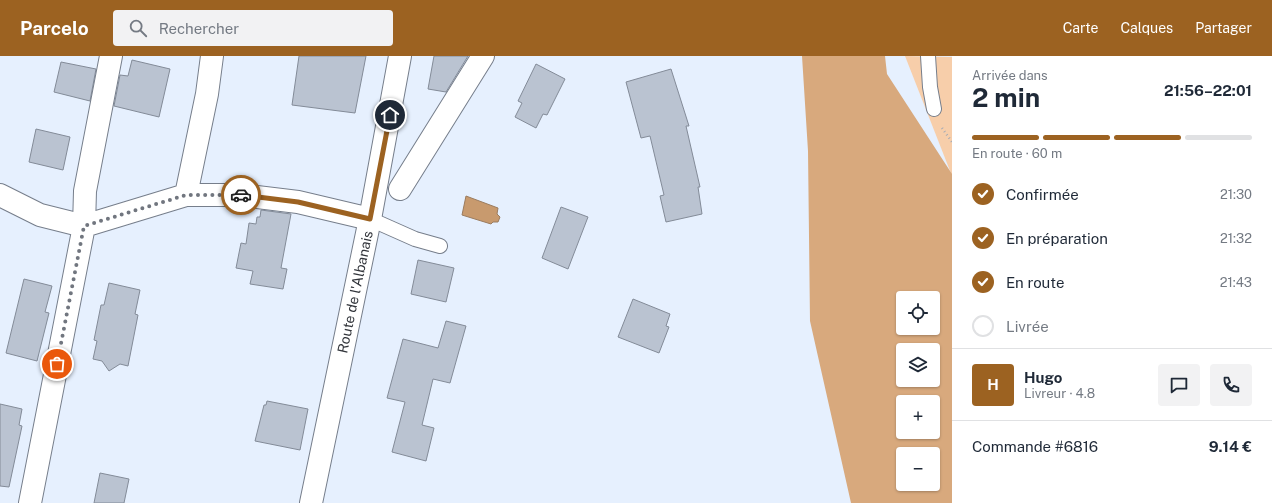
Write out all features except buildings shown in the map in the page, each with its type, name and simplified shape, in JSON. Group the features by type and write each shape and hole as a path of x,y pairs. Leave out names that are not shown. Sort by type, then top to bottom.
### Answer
{"street":[{"path":"30,503 84,226 85,191 111,56"},
{"path":"186,195 207,94 212,56"},
{"name":"Route de l'Albanais","path":"311,503 370,219 400,56"},
{"path":"400,189 483,56"},
{"path":"0,195 40,215 84,226 186,195 240,195 298,202 370,219"}],"lane":[{"path":"928,56 930,87 934,109"},
{"path":"370,219 414,239 440,246"}],"shaded area":[{"path":"802,56 885,56 887,74 952,174 952,503 851,503 810,321 808,151"},
{"path":"905,56 952,57 952,176"},
{"path":"466,196 498,208 497,214 500,217 498,222 493,222 491,224 462,215"}],"way so far":[{"path":"57,364 84,226 186,195 241,195"}],"route":[{"path":"241,195 298,202 370,219 390,115"}]}
